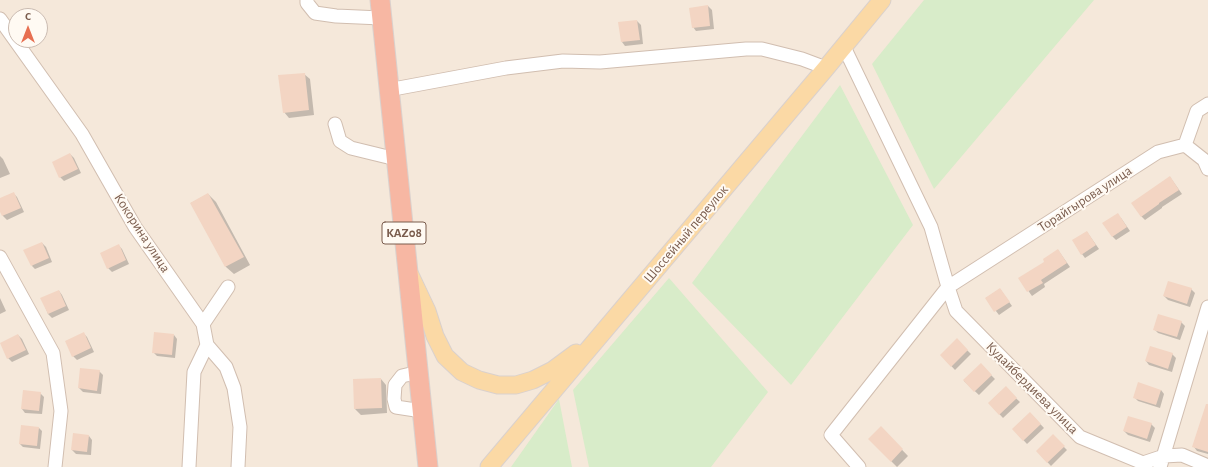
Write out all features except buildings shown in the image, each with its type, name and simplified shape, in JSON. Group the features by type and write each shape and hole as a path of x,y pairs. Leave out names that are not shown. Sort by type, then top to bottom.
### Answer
{"highway":[{"name":"KAZ08","path":"380,9 428,467"}],"main road":[{"name":"Шоссейный переулок","path":"489,467 882,0"},
{"path":"408,271 427,311 435,336 445,356 462,372 479,380 498,385 516,385 534,380 553,370 602,333"}],"street":[{"path":"306,0 315,13 336,16 380,9"},
{"name":"Кокорина улица","path":"0,19 82,134 135,227 204,324 207,345"},
{"name":"Кудайбердиева улица","path":"844,47 931,227 956,311 1080,436 1143,462 1162,461 1182,455 1208,466"},
{"path":"388,90 506,68 563,61 600,62 746,49 762,49 802,59 826,68"},
{"path":"1208,104 1197,111 1185,145 1204,160 1208,169"},
{"path":"335,124 340,141 351,148 396,160"},
{"name":"Торайгырова улица","path":"859,467 831,435 948,287 1158,152 1185,145"},
{"path":"0,257 53,353 61,410 55,467"},
{"path":"204,324 228,287"},
{"path":"1162,461 1208,308"},
{"path":"189,467 194,372 207,345 226,367 234,388 240,427 238,467"},
{"path":"419,372 402,376 395,384 394,399 396,408 422,411"}],"shaded area":[{"path":"0,0 1208,0 1208,467 0,467"}],"green space":[{"path":"924,0 1094,0 934,189 872,64"},
{"path":"840,85 913,225 791,385 692,283"},
{"path":"669,278 768,392 711,467 589,467 573,390"},
{"path":"559,399 572,467 511,467"}]}
